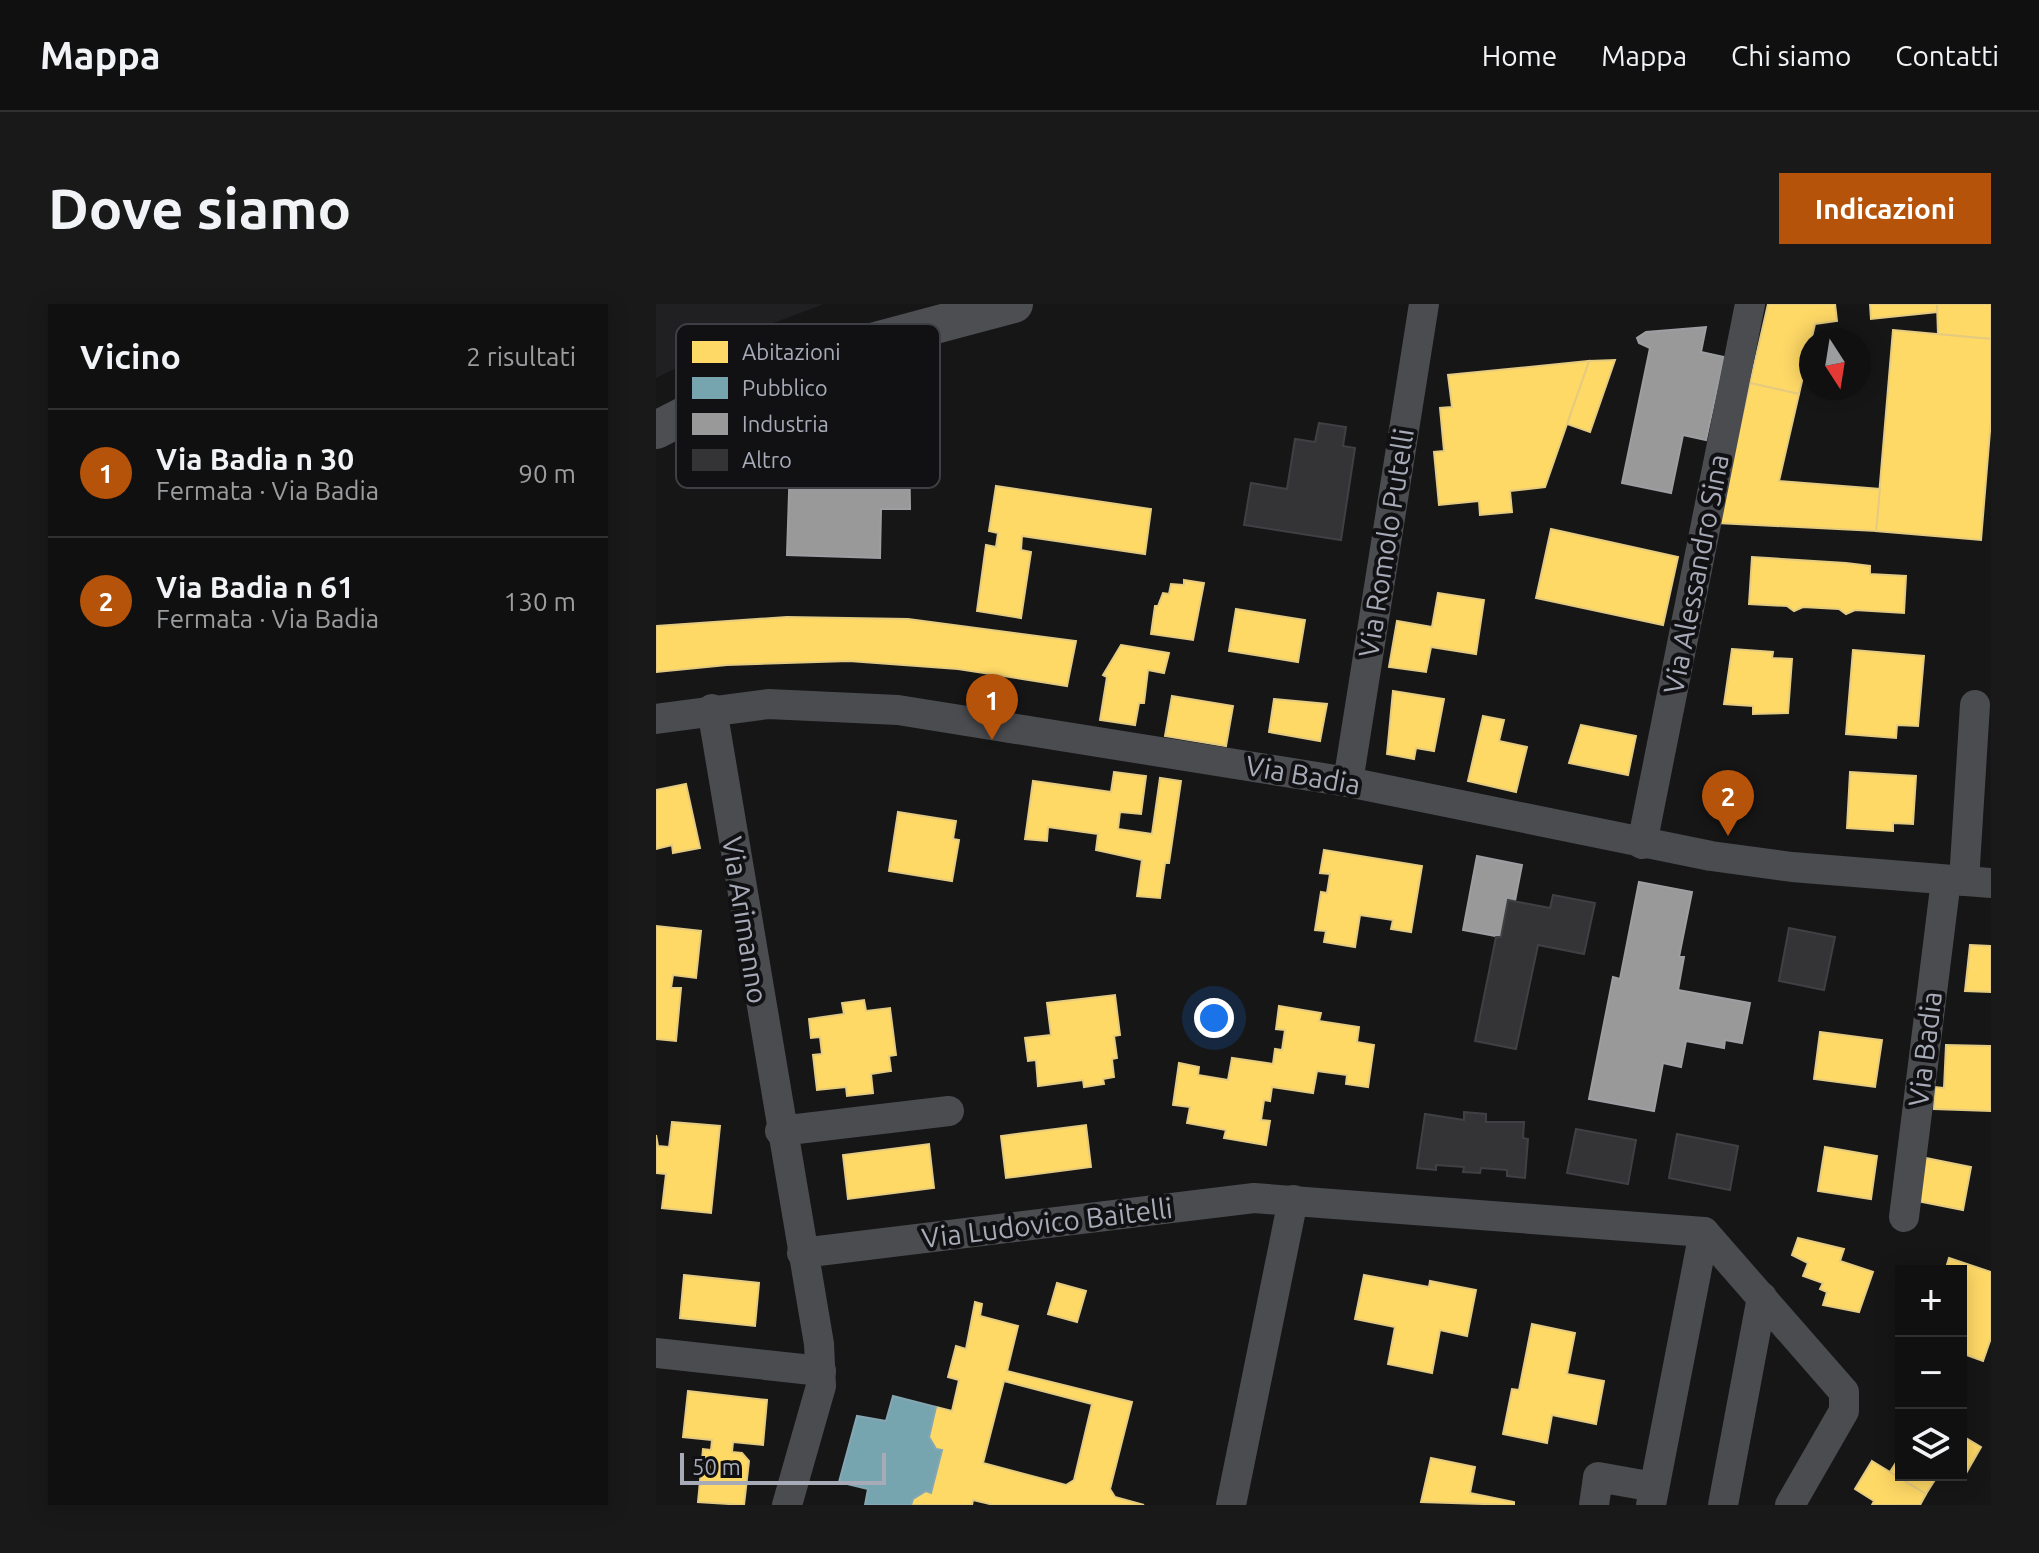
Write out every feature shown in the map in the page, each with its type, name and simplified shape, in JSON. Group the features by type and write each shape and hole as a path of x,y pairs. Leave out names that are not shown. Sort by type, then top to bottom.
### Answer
{"main road":[{"path":"939,324 1014,304"},
{"path":"656,430 676,420"}],"street":[{"name":"Via Romolo Putelli","path":"1348,782 1424,304"},
{"name":"Via Alessandro Sina","path":"1642,844 1750,304"},
{"name":"Via Badia","path":"656,719 712,709 768,704 898,710 1348,782 1642,844 1792,867 1967,881"},
{"name":"Via Badia","path":"1904,1217 1967,881 1975,705"},
{"name":"Via Arimanno","path":"712,709 821,1371 817,1405 787,1505"},
{"path":"780,1131 949,1111"},
{"name":"Via Ludovico Baitelli","path":"802,1253 1254,1198 1704,1232"},
{"path":"1231,1505 1293,1200"},
{"path":"1704,1232 1844,1392 1844,1411 1790,1505"},
{"path":"1594,1505 1598,1477 1653,1496 1704,1232"},
{"path":"1723,1505 1762,1297"},
{"path":"656,1353 821,1371"}],"shaded area":[{"path":"656,304 824,304 771,324 676,324 676,368 656,378"}],"building: Abitazioni":[{"path":"1768,304 1835,304 1837,321 1815,324 1814,328 1799,328 1799,394 1750,383"},
{"path":"1870,304 1937,304 1937,312 1871,319"},
{"path":"1937,304 1991,304 1991,339 1938,334"},
{"path":"1893,330 1991,339 1991,419 1981,540 1876,531"},
{"path":"1615,360 1590,432 1567,424 1589,361"},
{"path":"1589,361 1545,487 1510,491 1512,512 1480,515 1479,501 1439,505 1434,452 1444,451 1440,408 1452,407 1448,375"},
{"path":"1750,383 1799,394 1779,481 1880,489 1876,531 1718,523"},
{"path":"996,486 1151,509 1145,554 1022,536 1021,550 1031,552 1021,618 977,611 986,545 996,547 998,533 989,531"},
{"path":"1551,529 1678,557 1663,625 1536,598"},
{"path":"1752,557 1846,563 1870,566 1870,574 1906,576 1904,613 1855,610 1846,614 1839,609 1803,607 1794,611 1787,606 1749,604"},
{"path":"1184,580 1204,583 1193,640 1151,634 1155,606 1158,606 1163,593 1169,594 1171,584 1184,585"},
{"path":"1438,593 1484,600 1476,654 1431,647 1426,672 1389,667 1397,621 1432,627"},
{"path":"1236,609 1305,620 1298,662 1229,651"},
{"path":"787,617 908,619 1076,641 1067,686 958,669 849,661 727,665 656,672 656,626"},
{"path":"1121,645 1169,653 1164,673 1148,670 1144,703 1139,703 1135,725 1100,720 1107,677 1103,675"},
{"path":"1732,649 1773,652 1772,658 1792,659 1788,713 1753,714 1753,706 1724,704"},
{"path":"1853,650 1924,656 1918,726 1897,725 1896,738 1846,734"},
{"path":"1393,691 1444,699 1434,751 1416,748 1414,759 1387,754"},
{"path":"1172,696 1233,706 1226,746 1165,736"},
{"path":"1274,699 1327,704 1320,741 1269,732"},
{"path":"1483,716 1504,720 1499,741 1527,747 1516,792 1468,781"},
{"path":"1581,725 1636,736 1628,775 1569,763"},
{"path":"1114,772 1146,776 1141,814 1120,812 1118,829 1152,834 1160,778 1181,781 1169,863 1165,863 1160,898 1137,896 1142,860 1096,850 1098,834 1048,827 1047,841 1025,839 1033,781 1111,792"},
{"path":"1850,772 1916,776 1913,824 1893,823 1893,831 1847,828"},
{"path":"686,784 700,848 673,853 672,845 656,849 656,790"},
{"path":"898,812 956,821 953,839 959,840 952,881 889,871"},
{"path":"1324,850 1422,866 1411,932 1391,929 1393,920 1360,915 1355,947 1324,942 1326,931 1315,930 1321,892 1327,893 1330,874 1320,873"},
{"path":"656,926 701,931 696,978 673,975 671,988 681,988 676,1041 656,1039"},
{"path":"1970,945 1991,946 1991,992 1965,991"},
{"path":"1115,995 1120,1035 1114,1036 1117,1058 1112,1059 1114,1077 1103,1079 1104,1084 1084,1087 1083,1080 1038,1086 1036,1060 1028,1061 1025,1038 1051,1035 1047,1003"},
{"path":"864,1000 866,1011 890,1008 896,1055 889,1056 891,1071 871,1074 873,1093 847,1096 846,1087 817,1090 813,1055 822,1054 820,1037 811,1038 809,1019 844,1014 842,1003"},
{"path":"1279,1006 1321,1013 1319,1021 1359,1027 1357,1042 1374,1045 1368,1087 1346,1084 1347,1075 1317,1071 1313,1093 1272,1087 1270,1101 1264,1100 1261,1120 1270,1121 1266,1145 1224,1138 1226,1130 1187,1123 1190,1107 1173,1105 1179,1063 1199,1067 1198,1075 1228,1080 1232,1058 1273,1064 1275,1049 1282,1050 1285,1030 1276,1029"},
{"path":"1820,1032 1882,1040 1875,1087 1814,1079"},
{"path":"1946,1045 1991,1046 1991,1111 1934,1109 1935,1087 1944,1088"},
{"path":"672,1122 720,1126 711,1213 662,1208 666,1174 656,1173 656,1135 658,1146 669,1147"},
{"path":"1086,1125 1091,1167 1006,1178 1001,1136"},
{"path":"929,1144 934,1188 848,1199 843,1155"},
{"path":"1825,1147 1877,1156 1871,1199 1818,1191"},
{"path":"1926,1158 1971,1167 1963,1210 1912,1200"},
{"path":"1798,1238 1844,1249 1840,1261 1873,1272 1859,1312 1823,1305 1827,1292 1820,1289 1823,1283 1803,1276 1808,1263 1792,1255"},
{"path":"1949,1258 1991,1272 1991,1338 1983,1361 1967,1355 1967,1265 1947,1265"},
{"path":"684,1275 759,1283 755,1326 680,1318"},
{"path":"1364,1275 1429,1287 1430,1281 1476,1290 1467,1336 1440,1330 1432,1373 1388,1364 1395,1327 1355,1319"},
{"path":"1057,1283 1086,1291 1077,1322 1048,1314"},
{"path":"975,1302 982,1304 980,1316 1018,1326 1007,1371 1132,1402 1110,1489 1115,1497 1144,1505 994,1505 973,1500 972,1505 911,1505 913,1499 926,1491 931,1493 942,1450 936,1449 929,1437 936,1407 952,1411 959,1380 948,1377 956,1346 966,1349","holes":["1004,1381 1092,1404 1074,1480 1066,1485 983,1463"]},
{"path":"1532,1324 1575,1333 1567,1374 1604,1381 1596,1424 1552,1415 1547,1443 1503,1434 1512,1389 1519,1390"},
{"path":"688,1391 767,1400 763,1445 733,1442 732,1452 742,1453 749,1461 744,1505 698,1502 703,1449 711,1450 712,1440 683,1437"},
{"path":"1967,1439 1981,1447 1967,1472"},
{"path":"1431,1458 1475,1467 1470,1493 1514,1502 1514,1505 1421,1502"},
{"path":"1872,1461 1895,1475 1895,1481 1905,1481 1926,1494 1920,1505 1872,1505 1874,1501 1855,1489"},
{"path":"1905,1481 1934,1481 1926,1494"}],"building: Pubblico":[{"path":"893,1396 936,1407 929,1437 936,1449 942,1450 931,1493 926,1491 913,1499 911,1505 865,1505 868,1489 839,1482 857,1416 886,1421"}],"building: Industria":[{"path":"1706,327 1701,352 1724,357 1706,440 1683,435 1671,493 1622,483 1650,348 1639,343 1637,338 1646,332"},
{"path":"789,488 910,488 910,509 881,509 880,558 787,555"},
{"path":"1477,856 1522,865 1515,901 1508,900 1501,937 1463,930"},
{"path":"1639,882 1692,892 1679,957 1684,957 1678,990 1750,1003 1742,1043 1725,1040 1724,1048 1686,1041 1681,1067 1663,1063 1654,1111 1589,1099 1613,977 1620,979"}],"building: Altro":[{"path":"1319,423 1346,427 1343,446 1355,448 1341,540 1244,525 1251,483 1287,489 1295,439 1315,442"},
{"path":"1553,895 1595,903 1584,954 1538,945 1516,1049 1475,1041 1496,937 1501,937 1508,900 1550,908"},
{"path":"1789,928 1835,937 1824,990 1779,981"},
{"path":"1464,1112 1486,1114 1486,1122 1524,1122 1523,1138 1528,1139 1525,1178 1507,1176 1507,1170 1481,1168 1480,1173 1463,1172 1464,1167 1436,1165 1436,1170 1417,1168 1425,1114 1464,1120"},
{"path":"1576,1129 1636,1140 1628,1184 1567,1173"},
{"path":"1677,1134 1738,1146 1730,1190 1669,1178"}],"place":[{"name":"Via Badia n 30","path":"992,740"},
{"name":"Via Badia n 61","path":"1728,836"}]}
